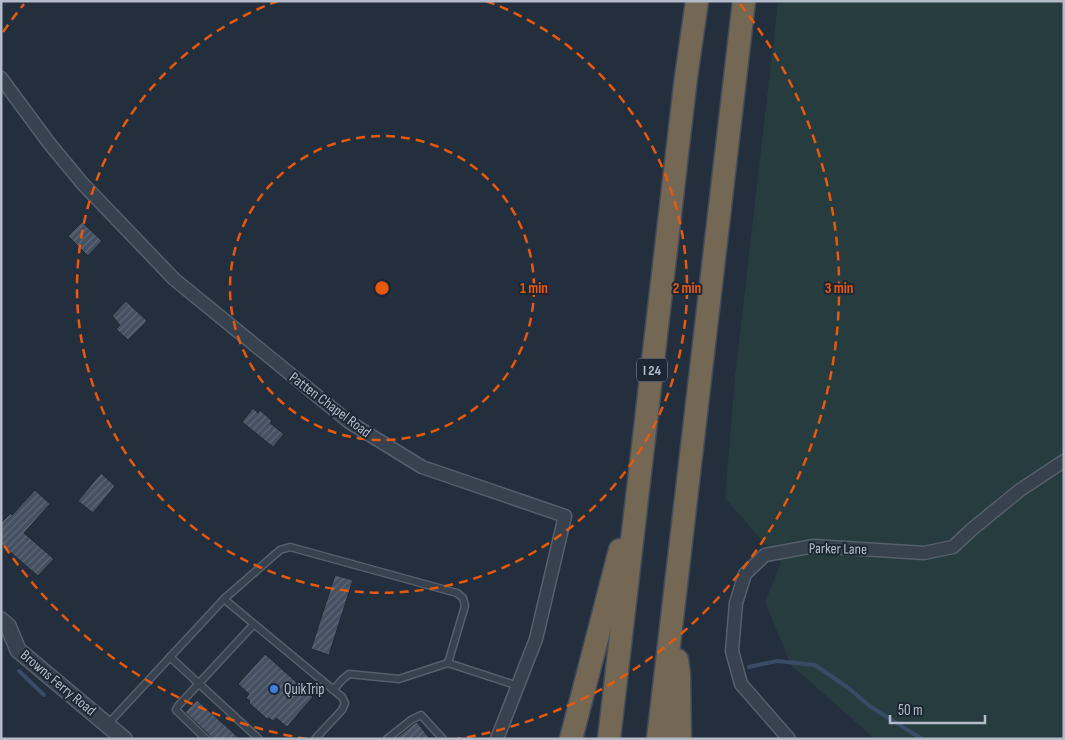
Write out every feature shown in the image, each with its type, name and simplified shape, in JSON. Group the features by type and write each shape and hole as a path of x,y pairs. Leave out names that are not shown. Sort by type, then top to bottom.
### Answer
{"highway":[{"name":"I 24","path":"610,739 685,87 697,1"},
{"path":"658,739 744,1"},
{"path":"571,739 641,467"},
{"path":"671,620 679,675 680,739"}],"street":[{"name":"Patten Chapel Road","path":"1,78 49,143 82,183 174,279 349,422 422,467 565,516 536,639 497,739"},
{"name":"Parker Lane","path":"789,739 741,684 732,651 736,603 745,574 765,555 814,546 924,553 953,547 1020,490 1064,461"},
{"name":"Browns Ferry Road","path":"1,620 8,626 18,650 124,739"}],"lane":[{"path":"107,725 224,599 280,550 290,547 457,593 462,598 465,606 448,663"},
{"path":"224,599 342,697 345,703 342,710 316,739"},
{"path":"206,739 176,710 254,624"},
{"path":"170,656 259,739"},
{"path":"333,690 349,674 399,679 448,663 518,686"},
{"path":"387,739 411,720 421,715 443,739"}],"green space":[{"path":"778,1 1064,1 1064,739 875,739 791,665 765,602 781,563 725,498 735,377"}],"building":[{"path":"82,222 102,241 88,256 68,236"},
{"path":"126,301 147,321 128,340 116,329 120,325 112,316"},
{"path":"253,408 258,413 260,410 272,421 270,423 284,434 273,447 242,422"},
{"path":"101,473 115,486 93,513 78,501"},
{"path":"35,490 50,504 24,533 54,559 38,576 1,544 1,523 11,513 12,515"},
{"name":"QuikTrip","path":"335,575 353,580 329,655 311,649"},
{"name":"QuikTrip","path":"265,654 313,697 287,727 276,718 273,721 269,718 267,719 249,703 250,701 246,698 249,694 238,684"},
{"path":"197,700 240,739 211,739 185,712"},
{"path":"417,722 430,739 395,739 414,724"}],"waterway":[{"path":"749,667 777,661 815,665 847,687 871,707 922,739"},
{"path":"19,671 44,695"}],"place":[{"name":"QuikTrip","path":"274,689"}]}
